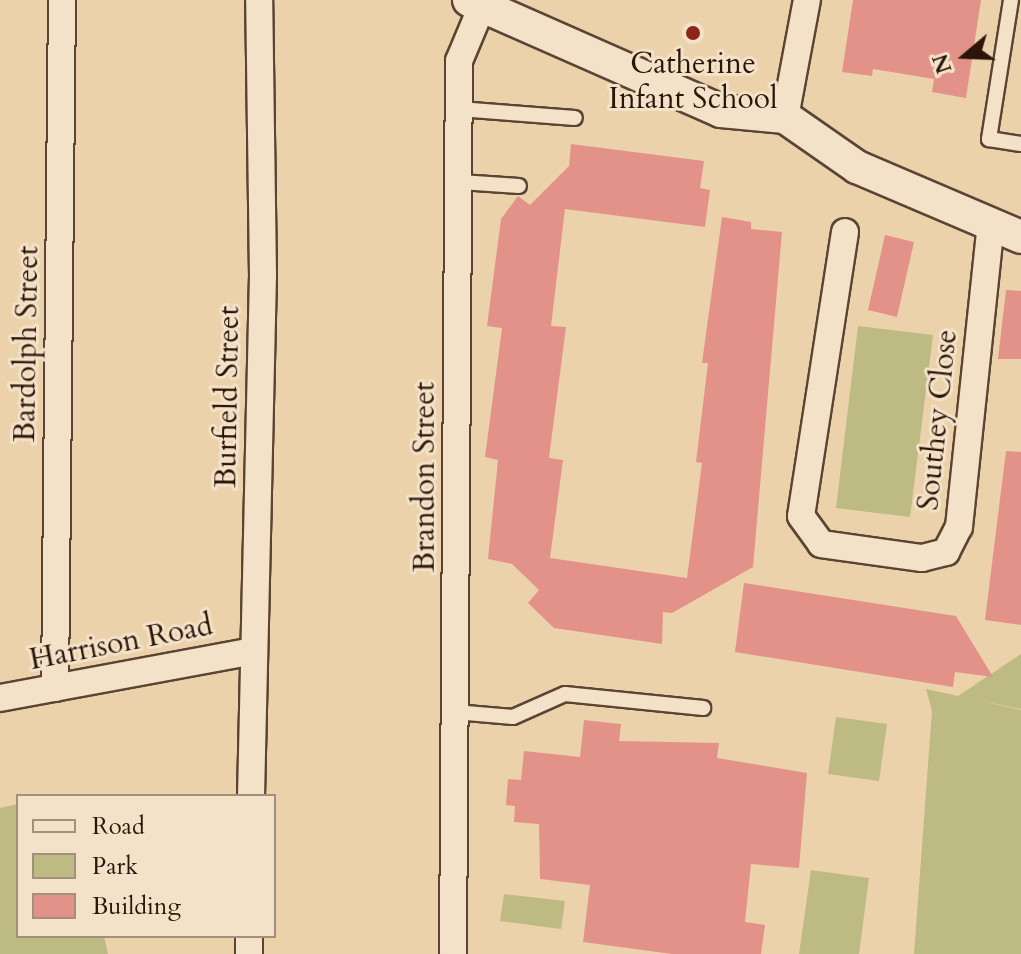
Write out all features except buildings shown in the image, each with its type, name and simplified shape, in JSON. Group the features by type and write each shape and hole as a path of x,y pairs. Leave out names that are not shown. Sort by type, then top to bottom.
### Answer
{"street":[{"name":"Bardolph Street","path":"55,688 62,0"},
{"name":"Burfield Street","path":"251,794 263,275 259,0"},
{"path":"785,117 807,0"},
{"path":"475,3 721,111 785,117 857,167 1021,237"},
{"name":"Brandon Street","path":"453,954 459,61 475,3"},
{"name":"Southey Close","path":"845,232 801,516 821,544 922,558 946,552 959,527 991,224"},
{"name":"Harrison Road","path":"0,698 254,651"}],"lane":[{"path":"1011,0 989,139 1021,144"},
{"path":"459,109 575,118"},
{"path":"460,182 519,186"},
{"path":"455,712 513,717 565,694 703,708"}],"green space":[{"path":"858,326 933,335 910,517 836,508"},
{"path":"1021,654 1021,709 967,698 1021,710 1021,954 914,954 932,711 926,689 958,696"},
{"path":"836,717 887,724 879,781 828,774"},
{"path":"16,804 16,938 104,938 108,954 0,954 0,808"},
{"path":"811,870 869,878 859,954 799,954"},
{"path":"504,894 565,901 561,929 500,921"}],"place":[{"name":"Catherine Infant School","path":"693,33"}]}
